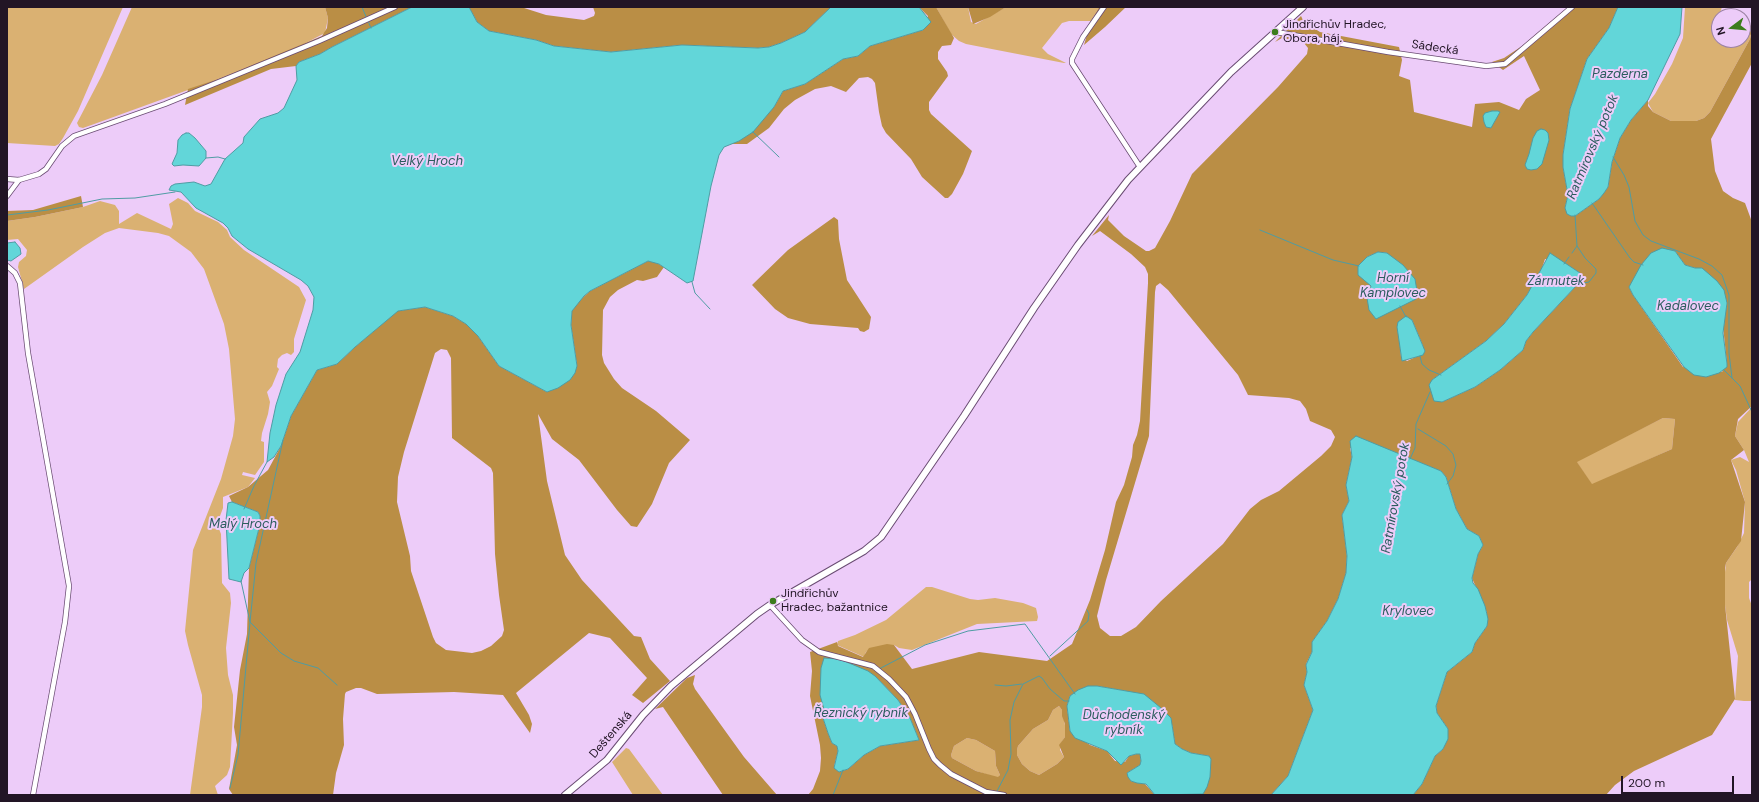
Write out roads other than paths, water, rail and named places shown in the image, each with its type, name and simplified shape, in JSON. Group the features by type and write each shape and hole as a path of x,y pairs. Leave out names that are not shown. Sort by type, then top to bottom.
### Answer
{"main road":[{"name":"Deštenská","path":"565,795 607,760 644,714 672,686 770,605 864,551 881,537 964,416 1034,308 1078,245 1140,167 1231,72 1303,7"}],"street":[{"path":"7,179 19,180 39,174 46,169 62,146 74,136 172,101 319,41 395,7"},
{"path":"1104,7 1082,37 1072,58 1072,63 1140,167"},
{"name":"Sádecká","path":"1276,32 1388,52 1486,66 1505,64 1572,7"},
{"path":"7,196 19,180"},
{"path":"7,266 15,274 20,283 28,353 69,586 68,602 44,743 33,795"},
{"path":"770,605 802,640 819,652 874,666 906,697 915,714 934,759 950,774 986,792 1004,795"}],"water":[{"name":"Velký Hroch","path":"412,7 469,7 477,22 489,31 536,40 554,46 611,52 682,45 758,48 769,47 805,32 831,7 919,7 931,22 923,30 870,46 858,56 843,59 805,84 783,91 774,107 753,132 739,141 724,147 719,155 711,186 693,281 687,283 659,264 648,261 590,291 572,311 571,325 577,366 575,373 570,380 558,388 547,392 499,366 478,336 466,324 453,316 425,307 398,311 337,364 317,370 291,416 281,446 274,457 267,462 270,433 276,405 286,374 300,352 313,310 314,297 308,286 301,280 248,249 232,236 228,228 223,223 196,208 181,192 169,190 171,186 175,184 194,182 205,186 211,184 225,159 243,143 244,137 260,119 278,113 284,108 297,80 296,66 299,62 320,54"},
{"name":"Pazderna","path":"1618,7 1682,7 1680,34 1648,100 1631,120 1620,138 1612,162 1608,187 1599,199 1575,216 1571,216 1567,214 1565,208 1568,195 1563,167 1563,155 1570,109 1587,59 1609,28"},
{"path":"1492,111 1500,112 1491,128 1486,127 1483,116 1485,113"},
{"path":"1541,129 1548,133 1549,140 1542,164 1537,169 1527,169 1525,165 1533,138 1537,131"},
{"path":"186,133 189,133 195,138 206,151 206,158 199,166 174,166 172,164 177,153 178,140"},
{"path":"15,242 20,248 21,254 11,261 7,260 7,243"},
{"name":"Kadalovec","path":"1662,248 1675,251 1685,265 1695,268 1702,268 1717,281 1724,290 1727,303 1723,333 1727,367 1719,373 1706,377 1694,375 1684,367 1633,295 1629,287 1641,265 1651,253"},
{"name":"Horní Kamplovec","path":"1378,252 1387,253 1403,265 1415,279 1417,291 1416,299 1376,319 1369,310 1367,298 1371,286 1358,275 1358,266 1367,257"},
{"name":"Zármutek","path":"1550,253 1580,273 1580,279 1576,286 1533,332 1526,341 1523,350 1500,370 1475,387 1442,402 1434,401 1429,385 1432,380 1486,341 1504,324 1527,295"},
{"path":"1406,316 1412,320 1425,351 1423,355 1402,361 1397,327 1398,322"},
{"name":"Krylovec","path":"1356,436 1441,471 1446,477 1456,509 1467,529 1479,536 1483,545 1478,554 1472,578 1485,606 1488,619 1487,626 1475,643 1472,652 1447,672 1436,706 1437,713 1448,729 1448,739 1443,749 1435,756 1422,784 1413,795 1271,795 1288,776 1313,710 1304,685 1307,672 1306,665 1312,652 1312,642 1327,621 1338,599 1346,573 1347,556 1342,515 1349,501 1346,485 1352,457 1350,441"},
{"name":"Malý Hroch","path":"232,502 258,512 260,516 260,524 249,568 244,573 241,582 229,579 226,520 228,503"},
{"name":"Řeznický rybník","path":"824,658 839,659 868,671 875,676 898,700 910,718 919,740 880,746 864,755 848,769 839,772 834,768 838,751 837,746 832,743 823,718 825,713 820,695 821,668"},
{"name":"Důchodenský rybník","path":"1088,686 1097,686 1144,694 1161,708 1171,718 1175,744 1191,753 1209,756 1211,759 1210,777 1203,794 1155,795 1146,784 1131,781 1128,777 1127,773 1140,765 1140,754 1129,756 1121,765 1107,751 1075,738 1070,731 1067,706 1070,696 1078,690"}],"waterway":[{"path":"362,7 367,19"},
{"path":"368,21 371,28"},
{"path":"753,132 779,157"},
{"path":"206,158 218,157 225,159"},
{"path":"1613,157 1624,175 1629,187 1635,221 1643,235 1651,241 1699,259 1712,266 1722,275 1729,295 1729,353 1732,378"},
{"path":"7,215 48,210 102,199 135,198 175,192"},
{"path":"1592,203 1630,258 1634,262 1643,265"},
{"name":"Ratmírovský potok","path":"1572,253 1577,246 1575,215"},
{"path":"1260,230 1333,260 1359,266"},
{"path":"1577,246 1585,258 1596,269 1596,273 1589,282 1578,284"},
{"name":"Ratmírovský potok","path":"1564,264 1569,257"},
{"path":"692,282 695,293 710,309"},
{"path":"1400,306 1406,317"},
{"path":"1420,356 1422,364 1429,370 1441,375"},
{"path":"1724,370 1740,386 1752,412"},
{"name":"Ratmírovský potok","path":"1410,459 1415,448 1416,424 1430,392"},
{"path":"1418,429 1446,446 1453,454 1456,465 1453,476 1447,484"},
{"path":"283,440 256,563 250,622 281,653 294,661 318,668 337,685"},
{"path":"244,509 267,462"},
{"path":"230,788 238,755 250,622 241,581"},
{"path":"1050,656 1088,621 1089,614 1087,610"},
{"path":"879,669 925,645 968,631 1025,624 1075,694"},
{"path":"996,793 1008,770 1011,754 1010,720 1014,702 1023,684 1039,676 1050,689 1064,701 1069,701"},
{"path":"995,685 1006,686 1022,684"},
{"path":"833,795 843,770"}],"place":[{"name":"Jindřichův Hradec, Obora, háj.","path":"1275,32"},
{"name":"Jindřichův Hradec, bažantnice","path":"773,601"}]}
